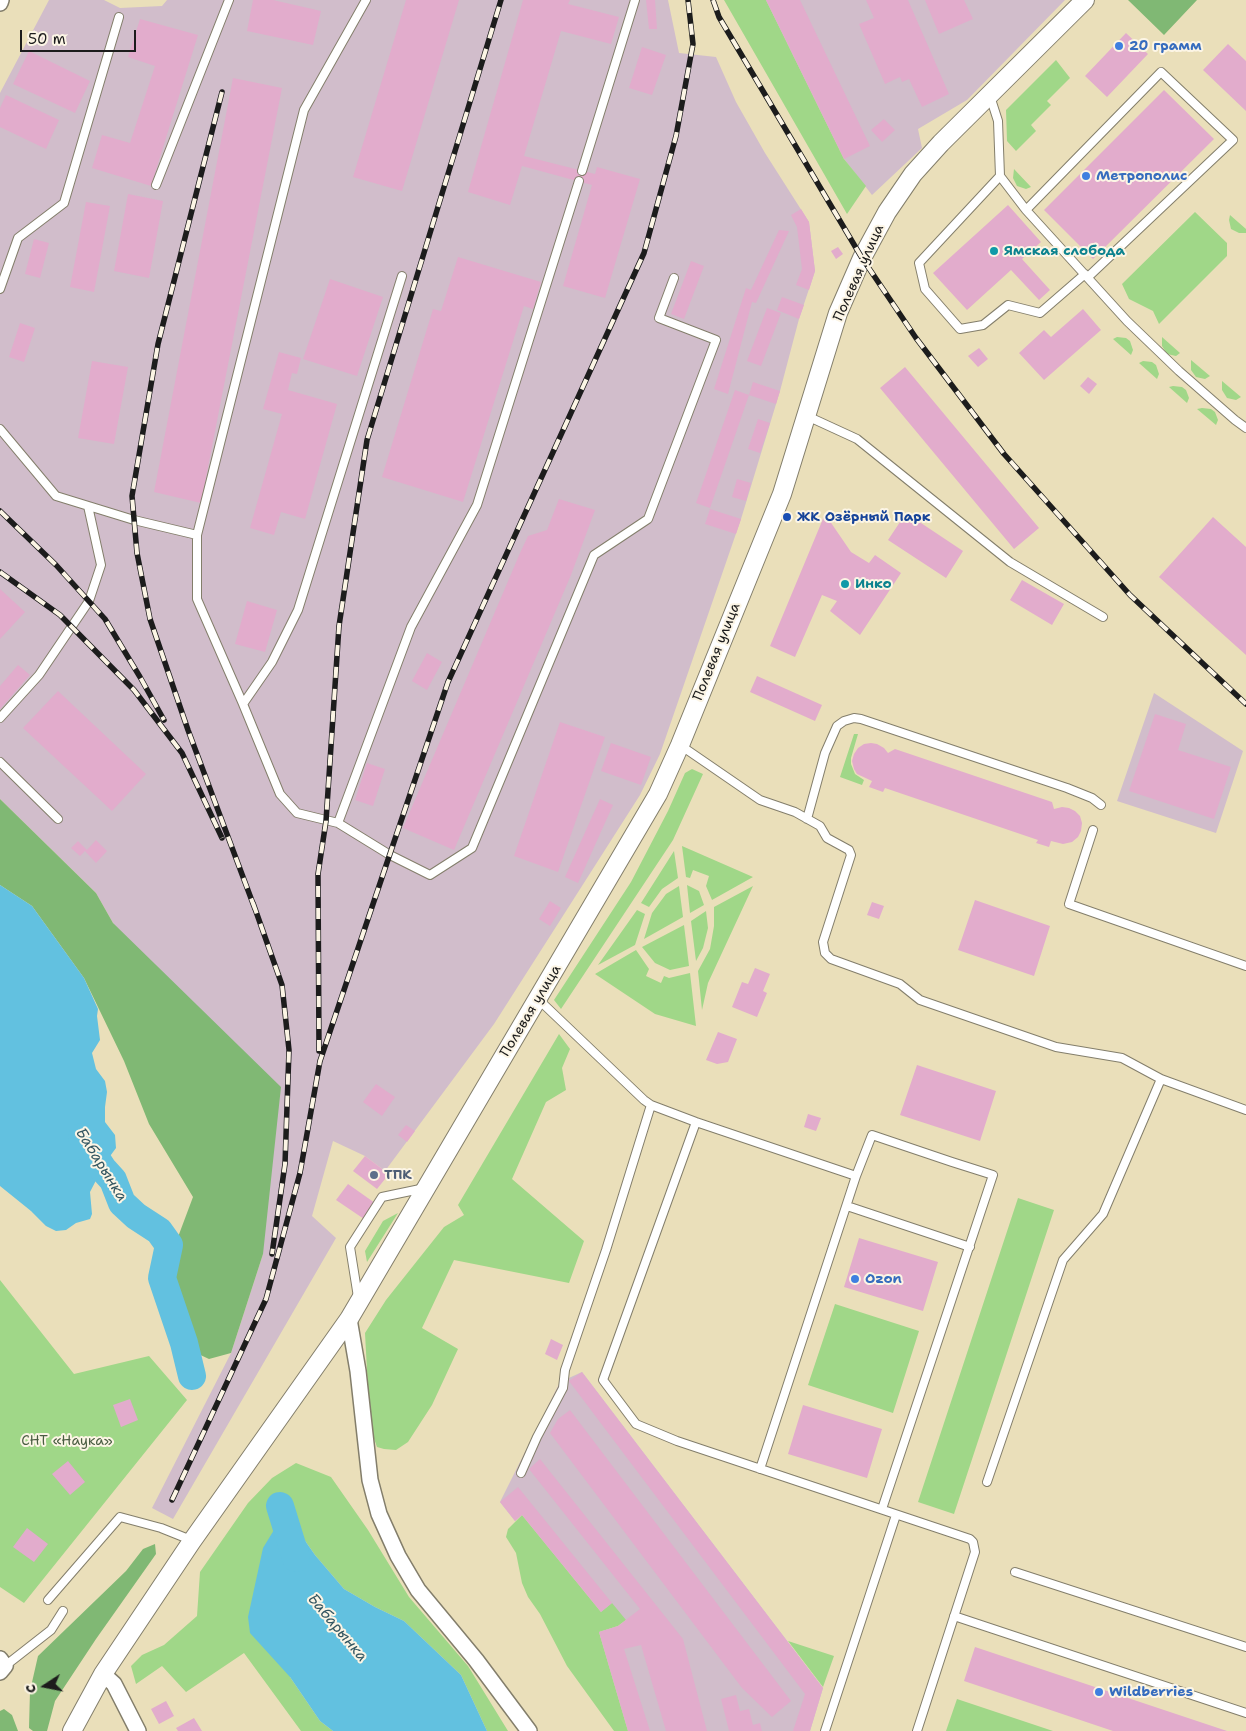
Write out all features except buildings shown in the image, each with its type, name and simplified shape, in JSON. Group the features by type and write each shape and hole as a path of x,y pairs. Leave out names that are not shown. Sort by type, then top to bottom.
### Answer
{"street":[{"name":"Полевая улица","path":"72,1731 102,1674 192,1541 349,1319 658,794 680,745 782,494 838,313 862,258 887,212 913,174 989,94 1085,0"},
{"path":"349,1319 358,1371 370,1480 379,1514 398,1556 418,1590 476,1660 529,1731"},
{"path":"102,1674 114,1684 138,1731"}],"lane":[{"path":"156,185 229,0"},
{"path":"366,0 304,110 197,535 197,599 280,794 297,813 338,823 390,855 430,875 472,848 594,555 648,519 716,340 659,318 674,278"},
{"path":"582,171 635,0"},
{"path":"0,289 18,238 64,203 119,17"},
{"path":"1000,176 919,263 925,288 960,329 984,325 1008,305 1040,313 1086,276 1233,140 1161,72 1026,210"},
{"path":"989,94 996,110 998,122 1000,176 1026,210 1151,345 1246,428"},
{"path":"338,823 411,627 477,505 579,181"},
{"path":"242,704 272,662 298,610 402,276"},
{"path":"807,416 856,439 1010,562 1103,617"},
{"path":"0,429 56,496 134,520 197,535"},
{"path":"0,718 39,675 89,601 101,565 88,506"},
{"path":"807,819 825,753 837,726 844,720 854,718 1067,788 1092,798 1101,805"},
{"path":"680,745 760,800 795,812 820,826 827,838 849,850 851,855 823,942 825,953 831,959 900,984 920,1000 1056,1047 1122,1058 1161,1079 1246,1110"},
{"path":"0,762 58,819"},
{"path":"1093,830 1069,904 1246,966"},
{"path":"538,999 651,1105 856,1176"},
{"path":"987,1482 1063,1260 1102,1214 1161,1079"},
{"path":"521,1473 537,1437 563,1388 565,1370 606,1250 651,1105"},
{"path":"696,1122 603,1380 636,1424 677,1441 970,1539 973,1542 975,1552 917,1731"},
{"path":"760,1469 856,1176 872,1135 993,1175 882,1509"},
{"path":"359,1302 350,1247 382,1197 426,1188"},
{"path":"847,1206 970,1247"},
{"path":"825,1731 896,1515"},
{"path":"48,1600 120,1517 161,1528 192,1541"},
{"path":"1015,1572 1246,1648"},
{"path":"2,1666 51,1630 63,1611"},
{"path":"954,1616 1246,1713"}],"shaded area":[{"path":"49,0 104,0 120,8 162,6 167,0 668,0 679,53 716,57 736,102 765,153 809,222 815,271 799,319 780,391 741,519 660,754 640,795 494,1024 385,1171 365,1156 333,1141 312,1216 336,1238 173,1519 152,1508 231,1353 263,1254 113,923 96,893 0,799 0,93"},
{"path":"766,0 1065,0 967,100 918,129 922,148 872,195 844,159"},
{"path":"1154,693 1243,751 1216,833 1117,801"},
{"path":"582,1372 823,1688 810,1731 628,1731 599,1632 618,1626 626,1620 601,1612 522,1515 515,1521 500,1502 560,1382"}],"green space":[{"path":"724,0 766,0 844,159 866,186 847,214"},
{"path":"1128,0 1197,0 1164,35"},
{"path":"1056,60 1070,78 1047,101 1051,105 1031,125 1036,131 1016,151 1007,141 1006,110"},
{"path":"1014,169 1031,187 1026,189 1017,186 1013,178"},
{"path":"1195,212 1227,243 1227,256 1159,324 1153,311 1129,299 1122,284"},
{"path":"1230,215 1246,229 1246,233 1239,233 1231,229"},
{"path":"1117,337 1126,338 1130,341 1133,350 1131,355 1113,339"},
{"path":"1162,337 1180,353 1176,356 1167,354 1162,346"},
{"path":"1191,360 1210,376 1205,379 1196,377 1191,370"},
{"path":"1143,361 1152,362 1156,365 1159,374 1157,379 1139,363"},
{"path":"1222,381 1241,397 1236,400 1227,398 1222,390"},
{"path":"1169,387 1182,387 1186,390 1189,398 1187,403"},
{"path":"1197,409 1211,409 1215,412 1218,420 1216,425"},
{"path":"854,734 858,734 851,764 855,774 864,780 862,785 840,777"},
{"path":"692,769 703,774 673,840 561,1009 554,1000 631,882 668,811 685,773"},
{"path":"0,799 96,893 113,923 281,1087 263,1254 231,1353 209,1359 194,1352 168,1279 175,1245 193,1197 149,1124 124,1061 84,978 32,906 0,885"},
{"path":"682,846 753,877 712,900 706,886 709,876 693,870 690,878 686,877"},
{"path":"674,851 678,878 662,889 649,907 641,903"},
{"path":"687,885 699,891 704,905 690,913"},
{"path":"679,886 683,917 644,939 652,913 666,894"},
{"path":"753,886 708,983 702,1010 698,971 710,949 714,926 714,907"},
{"path":"637,910 645,914 635,945 598,965"},
{"path":"706,911 708,928 703,948 696,961 691,921"},
{"path":"684,925 689,966 670,970 655,963 642,947"},
{"path":"636,950 649,969 646,976 661,983 664,976 669,978 690,973 696,1026 655,1014 595,974"},
{"path":"559,1034 570,1049 562,1068 566,1090 546,1102 512,1179 584,1241 569,1283 454,1260 422,1328 458,1349 432,1405 408,1442 396,1450 377,1447 370,1427 365,1333 386,1300 444,1227 464,1215 458,1205"},
{"path":"1018,1198 1054,1210 954,1514 918,1502"},
{"path":"398,1213 367,1262 365,1251 383,1221"},
{"name":"СНТ «Наука»","path":"0,1280 74,1374 149,1356 187,1400 24,1603 0,1587"},
{"path":"835,1304 919,1331 893,1413 808,1385"},
{"path":"296,1463 331,1477 368,1530 409,1597 468,1666 508,1731 487,1731 461,1675 404,1621 344,1589 315,1555 292,1522 290,1677 320,1721 333,1731 301,1731 244,1653 186,1692 162,1666 136,1684 131,1666 142,1655 164,1645 197,1616 200,1572 248,1503 272,1478"},
{"path":"522,1515 601,1612 612,1603 626,1620 618,1626 599,1632 628,1731 614,1731 567,1666 540,1614 528,1597 522,1583 516,1553 506,1537 508,1529"},
{"path":"155,1544 156,1554 55,1701 47,1731 33,1731 29,1728 30,1691 38,1656 126,1571 143,1549"},
{"path":"788,1641 834,1656 823,1687"},
{"path":"957,1699 1053,1731 946,1731"},
{"path":"4,1709 12,1715 18,1731 0,1731 0,1711"}],"water":[{"path":"0,885 32,906 84,978 98,1009 100,1040 92,1053 96,1069 105,1081 107,1092 105,1122 115,1135 116,1148 105,1163 90,1192 92,1214 90,1219 76,1223 66,1230 56,1231 46,1226 0,1186"},
{"path":"292,1522 315,1555 344,1589 404,1621 461,1675 487,1731 333,1731 320,1721 290,1677 250,1633 248,1617 263,1548 277,1525"}],"waterway":[{"name":"Бабарынка","path":"82,1137 103,1169 113,1180 122,1203 136,1216 159,1231 169,1245 162,1278 184,1343 192,1376"},
{"name":"Бабарынка","path":"280,1506 296,1558"}],"railway":[{"path":"319,1051 318,874 326,821 339,626 367,440 501,0"},
{"path":"172,1500 266,1299 300,1173 320,1061 448,682 644,253 676,136 693,44 688,0"},
{"path":"713,0 719,17 862,258 916,338 1004,454 1130,595 1246,704"},
{"path":"222,92 158,344 132,496 137,553 150,619 188,730 255,909"},
{"path":"0,511 56,565 105,619 164,720"},
{"path":"0,572 60,615 134,690 182,753 222,838"},
{"path":"253,903 282,985 289,1050 285,1164 272,1254"}],"place":[{"name":"20 грамм","path":"1119,46"},
{"name":"Метрополис","path":"1086,176"},
{"name":"Ямская слобода","path":"994,251"},
{"name":"ЖК Озёрный Парк","path":"787,517"},
{"name":"Инко","path":"845,584"},
{"name":"ТПК","path":"374,1175"},
{"name":"Ozon","path":"855,1279"},
{"name":"Wildberries","path":"1099,1692"}]}
